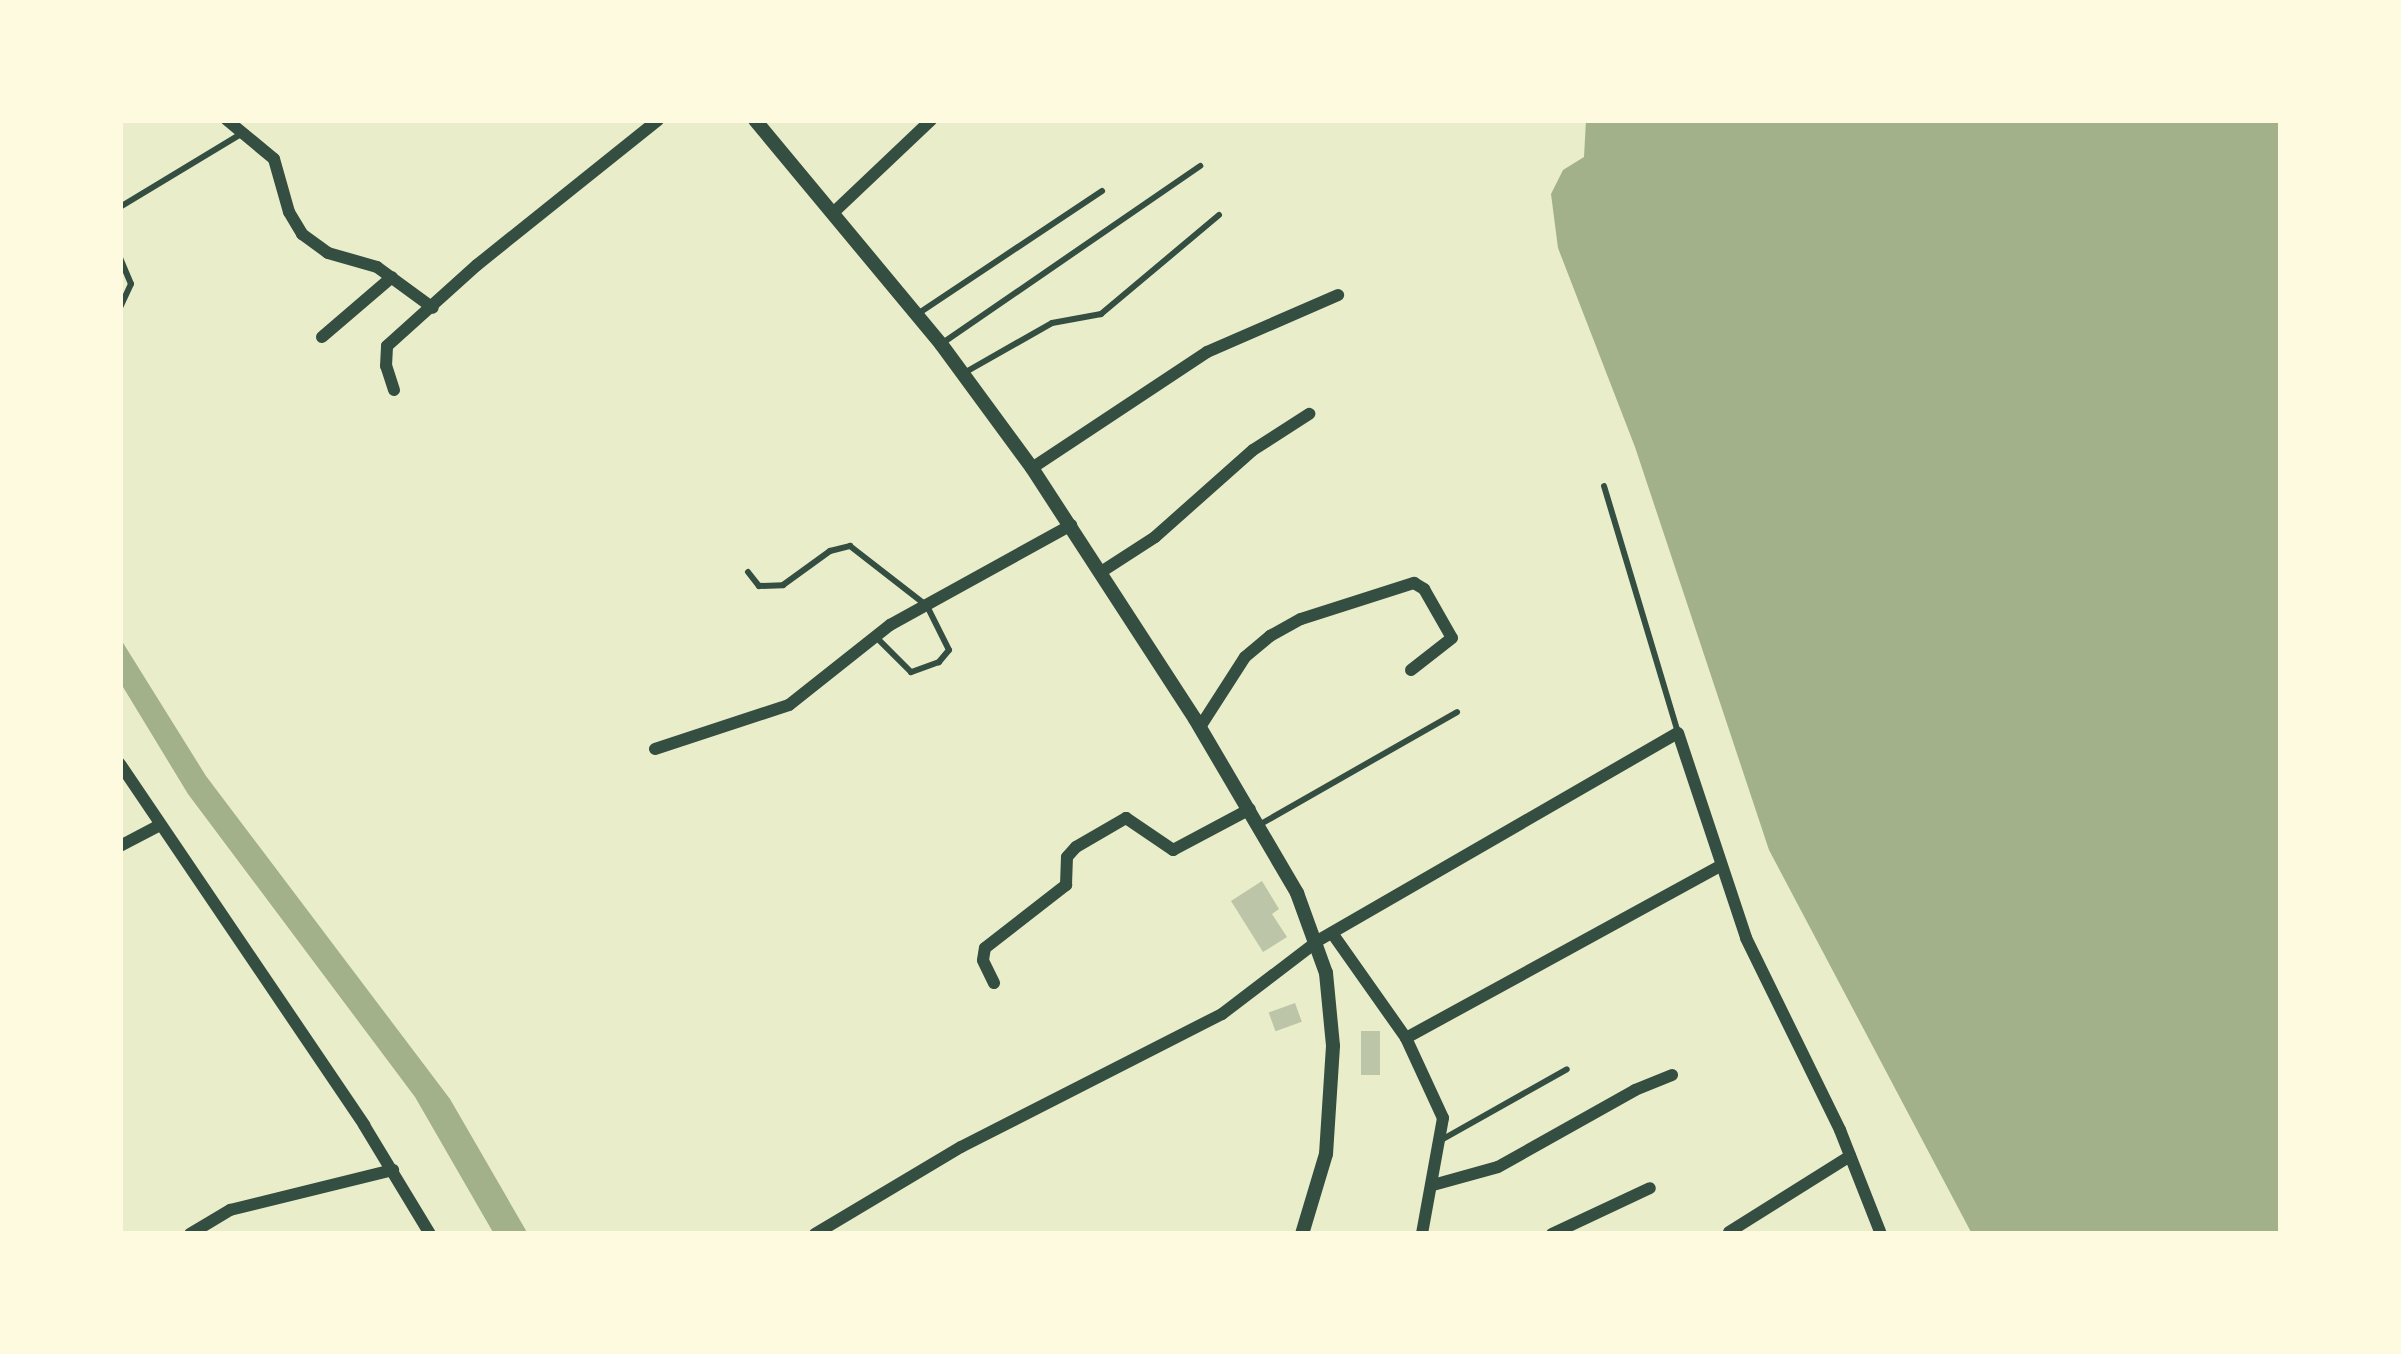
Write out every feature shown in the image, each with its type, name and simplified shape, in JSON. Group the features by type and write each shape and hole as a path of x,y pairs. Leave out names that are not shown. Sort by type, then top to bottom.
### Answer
{"street":[{"path":"227,120 274,159 289,212 302,234 328,253 377,267 433,308"},
{"path":"394,390 386,366 387,346 477,265 658,120"},
{"path":"755,120 941,344 1032,468 1199,727 1325,936 1406,1038 1435,1096 1443,1139 1422,1234"},
{"path":"833,213 932,120"},
{"path":"322,337 392,277"},
{"path":"1032,468 1208,352 1338,295"},
{"path":"1101,572 1155,537 1253,450 1309,414"},
{"path":"655,749 788,705 874,635 1071,525"},
{"path":"1199,727 1245,658 1270,636 1301,620 1414,583 1424,589 1452,638 1411,670"},
{"path":"815,1234 961,1148 1222,1014 1325,936 1678,733 1718,867 1746,938 1850,1156 1881,1234"},
{"path":"120,764 393,1171 430,1234"},
{"path":"994,982 983,960 986,948 1066,884 1067,857 1076,847 1126,818 1173,850 1250,809"},
{"path":"120,846 160,825"},
{"path":"1406,1038 1718,867"},
{"path":"1302,1234 1326,1154 1332,1100 1325,936"},
{"path":"1433,1185 1495,1168 1635,1090 1672,1075"},
{"path":"1729,1232 1850,1156"},
{"path":"190,1234 230,1210 393,1171"},
{"path":"1552,1234 1650,1188"}],"lane":[{"path":"120,207 244,132"},
{"path":"941,344 1200,166"},
{"path":"916,314 1102,191"},
{"path":"964,374 1052,323 1102,314 1219,215"},
{"path":"120,258 131,284 120,308"},
{"path":"1604,487 1678,733"},
{"path":"748,572 759,586 783,585 830,551 850,546 927,606 948,642 939,662 911,672 874,635"},
{"path":"1259,825 1457,712"},
{"path":"1443,1139 1567,1069"}],"shaded area":[{"path":"1586,120 2281,120 2281,1234 1972,1234 1769,850 1635,447 1558,248 1551,194 1563,170 1584,157"},
{"path":"120,638 206,776 450,1099 528,1234 494,1234 415,1097 188,794 120,682"}],"building":[{"path":"1262,881 1279,909 1272,914 1287,937 1263,952 1231,901"},
{"path":"1295,1003 1302,1022 1276,1031 1269,1013"},
{"path":"1361,1031 1380,1031 1380,1075 1361,1075"}]}
